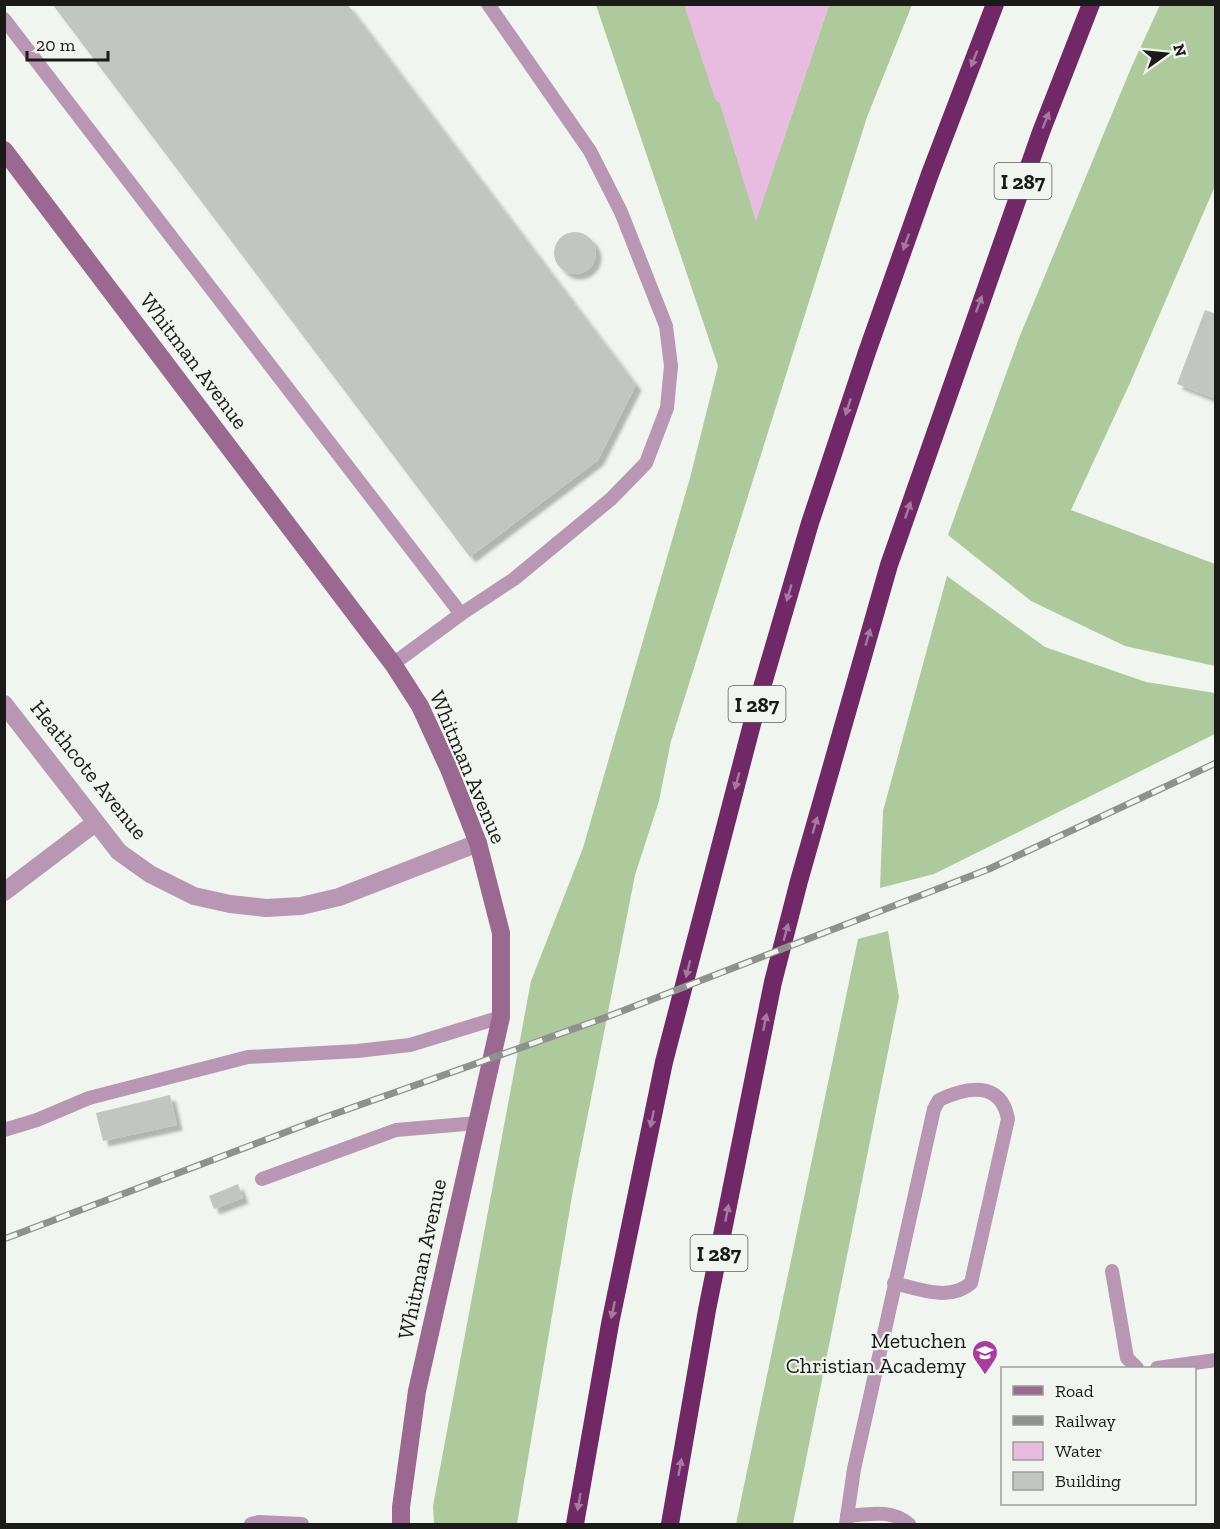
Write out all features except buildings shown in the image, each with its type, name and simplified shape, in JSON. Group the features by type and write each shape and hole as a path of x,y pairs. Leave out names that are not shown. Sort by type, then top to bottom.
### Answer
{"highway":[{"name":"I 287","path":"575,1524 610,1324 664,1062 758,701 810,523 867,352 930,174 995,4"},
{"name":"I 287","path":"670,1524 708,1310 773,982 800,881 888,565 1041,132 1091,4"}],"street":[{"name":"Whitman Avenue","path":"4,150 393,664 420,706 449,769 478,843 501,933 501,1017 417,1391 400,1524"},
{"name":"Heathcote Avenue","path":"4,704 119,852 150,874 194,896 230,904 267,908 301,906 339,897 478,843"},
{"path":"4,892 95,823"}],"lane":[{"path":"393,664 460,614 514,579 611,499 646,464 667,408 671,366 666,326 621,212 590,151 488,4"},
{"path":"4,19 460,614"},
{"path":"4,1130 37,1120 89,1098 248,1057 357,1051 410,1045 501,1017"},
{"path":"894,1283 934,1293 948,1293 966,1288 971,1283 1006,1127 1006,1111 995,1095 978,1089 966,1089 939,1100 934,1109 894,1283 854,1468 847,1520 884,1513 903,1518 909,1524"},
{"path":"262,1179 396,1130 477,1123"},
{"path":"1112,1270 1127,1358 1136,1367"},
{"path":"1164,1367 1215,1360"},
{"path":"251,1524 259,1522 302,1524"}],"green space":[{"path":"596,5 690,5 756,220 829,5 912,5 867,117 671,741 659,801 635,875 573,1190 517,1524 434,1524 433,1506 531,981 583,848 690,478 718,366"},
{"path":"1160,5 1215,5 1215,186 1130,383 1071,510 1215,564 1215,666 1125,646 1031,601 948,535 1019,338 1131,68"},
{"path":"947,576 1045,647 1146,682 1215,693 1215,734 934,874 880,888 883,811"},
{"path":"888,931 899,997 793,1524 736,1524 858,939"}],"water":[{"path":"690,5 829,5 756,221"}],"waterway":[{"path":"688,4 719,98"}],"railway":[{"path":"4,1239 323,1118 604,1018 989,869 1216,763"}],"place":[{"name":"Metuchen Christian Academy","path":"985,1376"}]}
